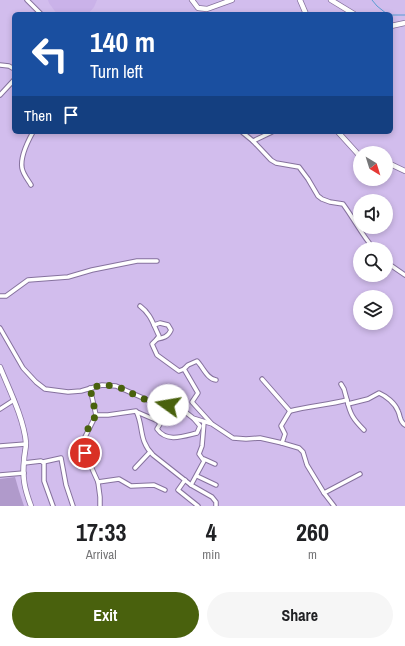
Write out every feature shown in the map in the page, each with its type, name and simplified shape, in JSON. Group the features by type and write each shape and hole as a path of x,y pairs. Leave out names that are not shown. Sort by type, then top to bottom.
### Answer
{"street":[{"path":"28,0 39,12"},
{"path":"192,0 198,8 207,9 232,0"},
{"path":"300,0 305,12"},
{"path":"331,0 351,12"},
{"path":"393,26 405,23"},
{"path":"0,65 12,68"},
{"path":"0,94 12,82"},
{"path":"31,185 22,168 23,156 32,134"},
{"path":"244,134 271,160 276,163 299,167 322,200 343,204 356,221 368,242"},
{"path":"253,141 268,134"},
{"path":"340,134 353,148"},
{"path":"393,165 405,171"},
{"path":"0,296 6,296 28,280 68,277 92,270 137,261 157,261"},
{"path":"393,266 405,274"},
{"path":"140,306 152,318 158,336 157,340"},
{"path":"154,325 160,323 168,325 171,330 169,335 152,344 157,355 179,371 197,361 209,377 212,380 216,380"},
{"path":"0,328 23,368 45,389 68,392 81,391 102,384 116,386 152,402 179,407 193,418 200,426 200,429 198,433 176,438 168,437 157,429 160,424 158,421 136,412 96,415"},
{"path":"0,367 14,400 26,444 24,486 31,506"},
{"path":"184,369 198,393 192,402 212,424 234,438 260,438 299,448 303,452 324,493 334,506"},
{"path":"262,379 290,411"},
{"path":"341,384 344,389 349,411 354,420 364,430"},
{"path":"90,388 96,415 85,434 85,453 98,482 100,506"},
{"path":"348,404 368,399 378,393 382,394 392,402 397,409 401,422 405,425"},
{"path":"0,408 14,400"},
{"path":"282,443 285,434 281,426 290,411 304,407 331,404 347,400"},
{"path":"136,412 138,414 142,435 150,452 191,485 212,498 216,502 216,506"},
{"path":"193,418 212,424"},
{"path":"204,422 202,446 199,454 204,460 215,464"},
{"path":"0,446 26,444"},
{"path":"135,468 150,452"},
{"path":"24,463 43,462 61,458 66,485 73,506"},
{"path":"191,485 204,460"},
{"path":"43,462 44,480 54,506"},
{"path":"0,475 24,473"},
{"path":"324,493 360,474"},
{"path":"197,476 216,485"},
{"path":"98,482 119,479 131,486 154,485 165,490"},
{"path":"185,480 178,490 198,506"}],"shaded area":[{"path":"48,0 97,0 90,12 56,12"},
{"path":"15,477 24,506 0,506 0,479"}],"waterway":[{"path":"372,0 384,12"},
{"path":"393,15 405,15"}],"route":[{"path":"85,453 85,434 96,415 90,388 102,384 116,386 152,402 168,405"}]}
